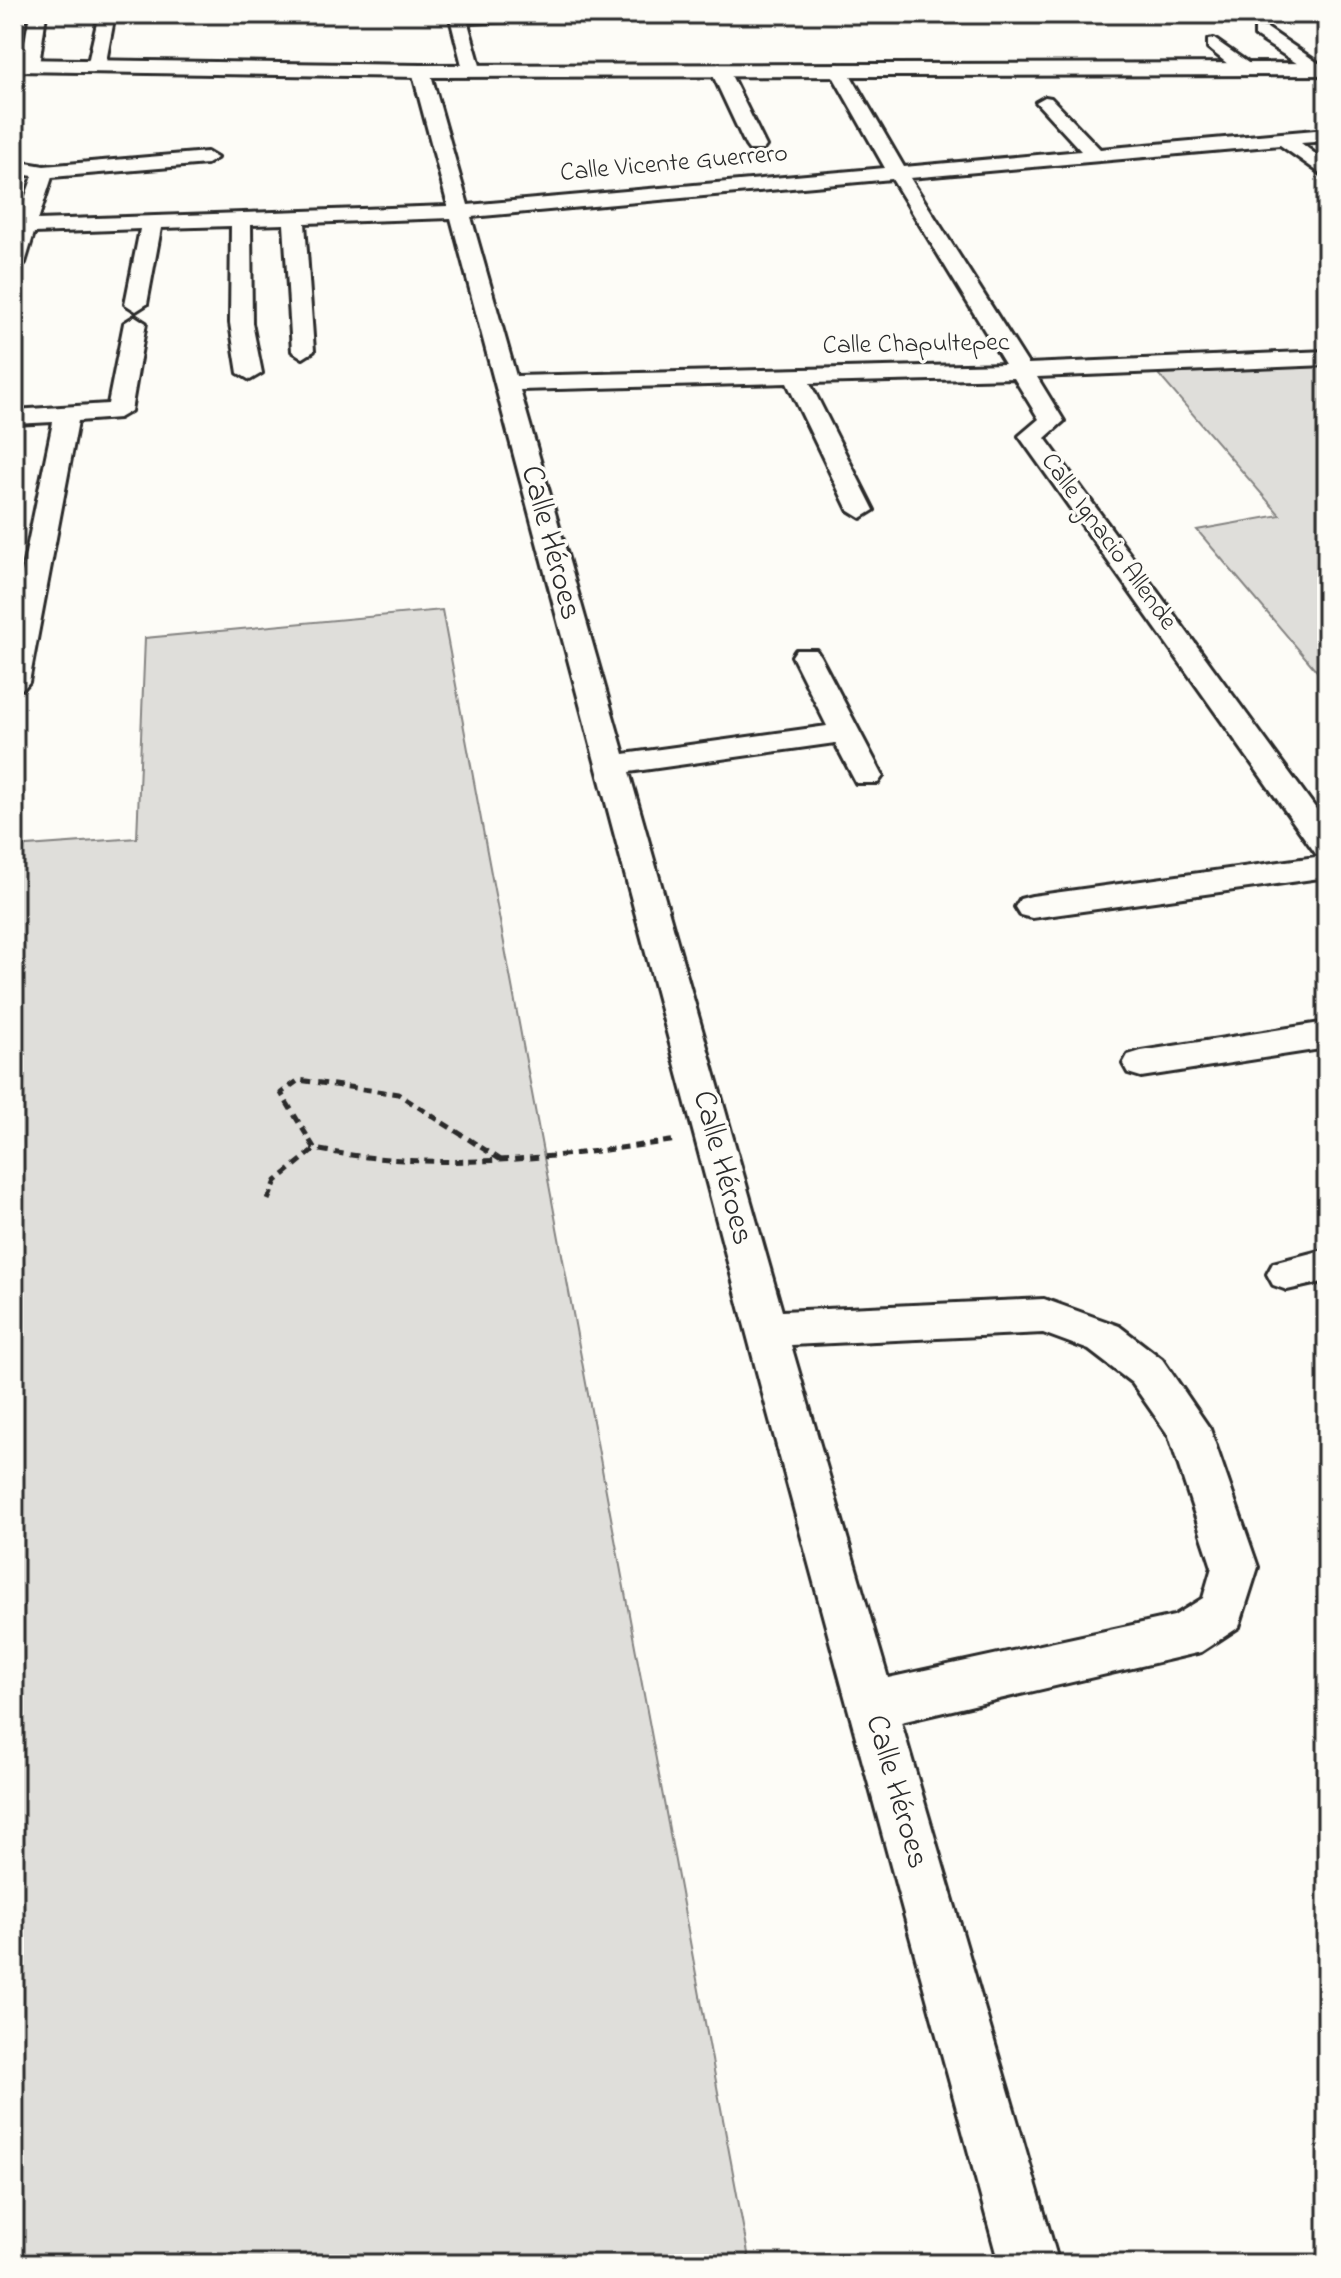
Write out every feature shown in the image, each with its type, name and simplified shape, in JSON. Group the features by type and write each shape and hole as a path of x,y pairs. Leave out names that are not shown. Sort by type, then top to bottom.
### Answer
{"main road":[{"path":"22,65 421,71 1322,69"}],"street":[{"path":"22,65 38,14"},
{"path":"96,67 107,14"},
{"path":"472,69 458,16 548,14"},
{"path":"1261,32 1322,69"},
{"path":"1214,44 1245,69"},
{"path":"719,69 756,146"},
{"name":"Calle Ignacio Allende","path":"838,69 897,172 1052,421 1031,436 1327,847"},
{"name":"Calle Héroes","path":"421,71 766,1329 1029,2264"},
{"path":"1045,102 1095,155"},
{"name":"Calle Vicente Guerrero","path":"25,227 458,212 1327,135"},
{"path":"1284,139 1327,172"},
{"path":"14,167 44,172 207,158"},
{"path":"14,263 44,172"},
{"path":"294,216 303,351"},
{"path":"241,218 241,323 250,373"},
{"path":"14,417 119,411 152,222"},
{"name":"Calle Chapultepec","path":"506,383 1022,371 1327,358"},
{"path":"795,376 861,510"},
{"path":"14,682 67,414"},
{"path":"806,656 867,776"},
{"path":"611,765 843,733"},
{"path":"1032,907 1327,866"},
{"path":"1141,1064 1327,1035"},
{"path":"1287,1274 1327,1265"},
{"path":"766,1329 1044,1316 1104,1338 1147,1371 1188,1429 1235,1567 1222,1612 1184,1636 872,1705"}],"path":[{"path":"501,1160 398,1094 299,1080 281,1093 315,1149 365,1162 501,1160 713,1135"},
{"path":"268,1200 276,1181 315,1149"}],"shaded area":[{"path":"1327,366 1327,683 1197,530 1280,515 1158,374"},
{"path":"442,610 750,2264 14,2264 14,847 137,838 145,638"}]}
